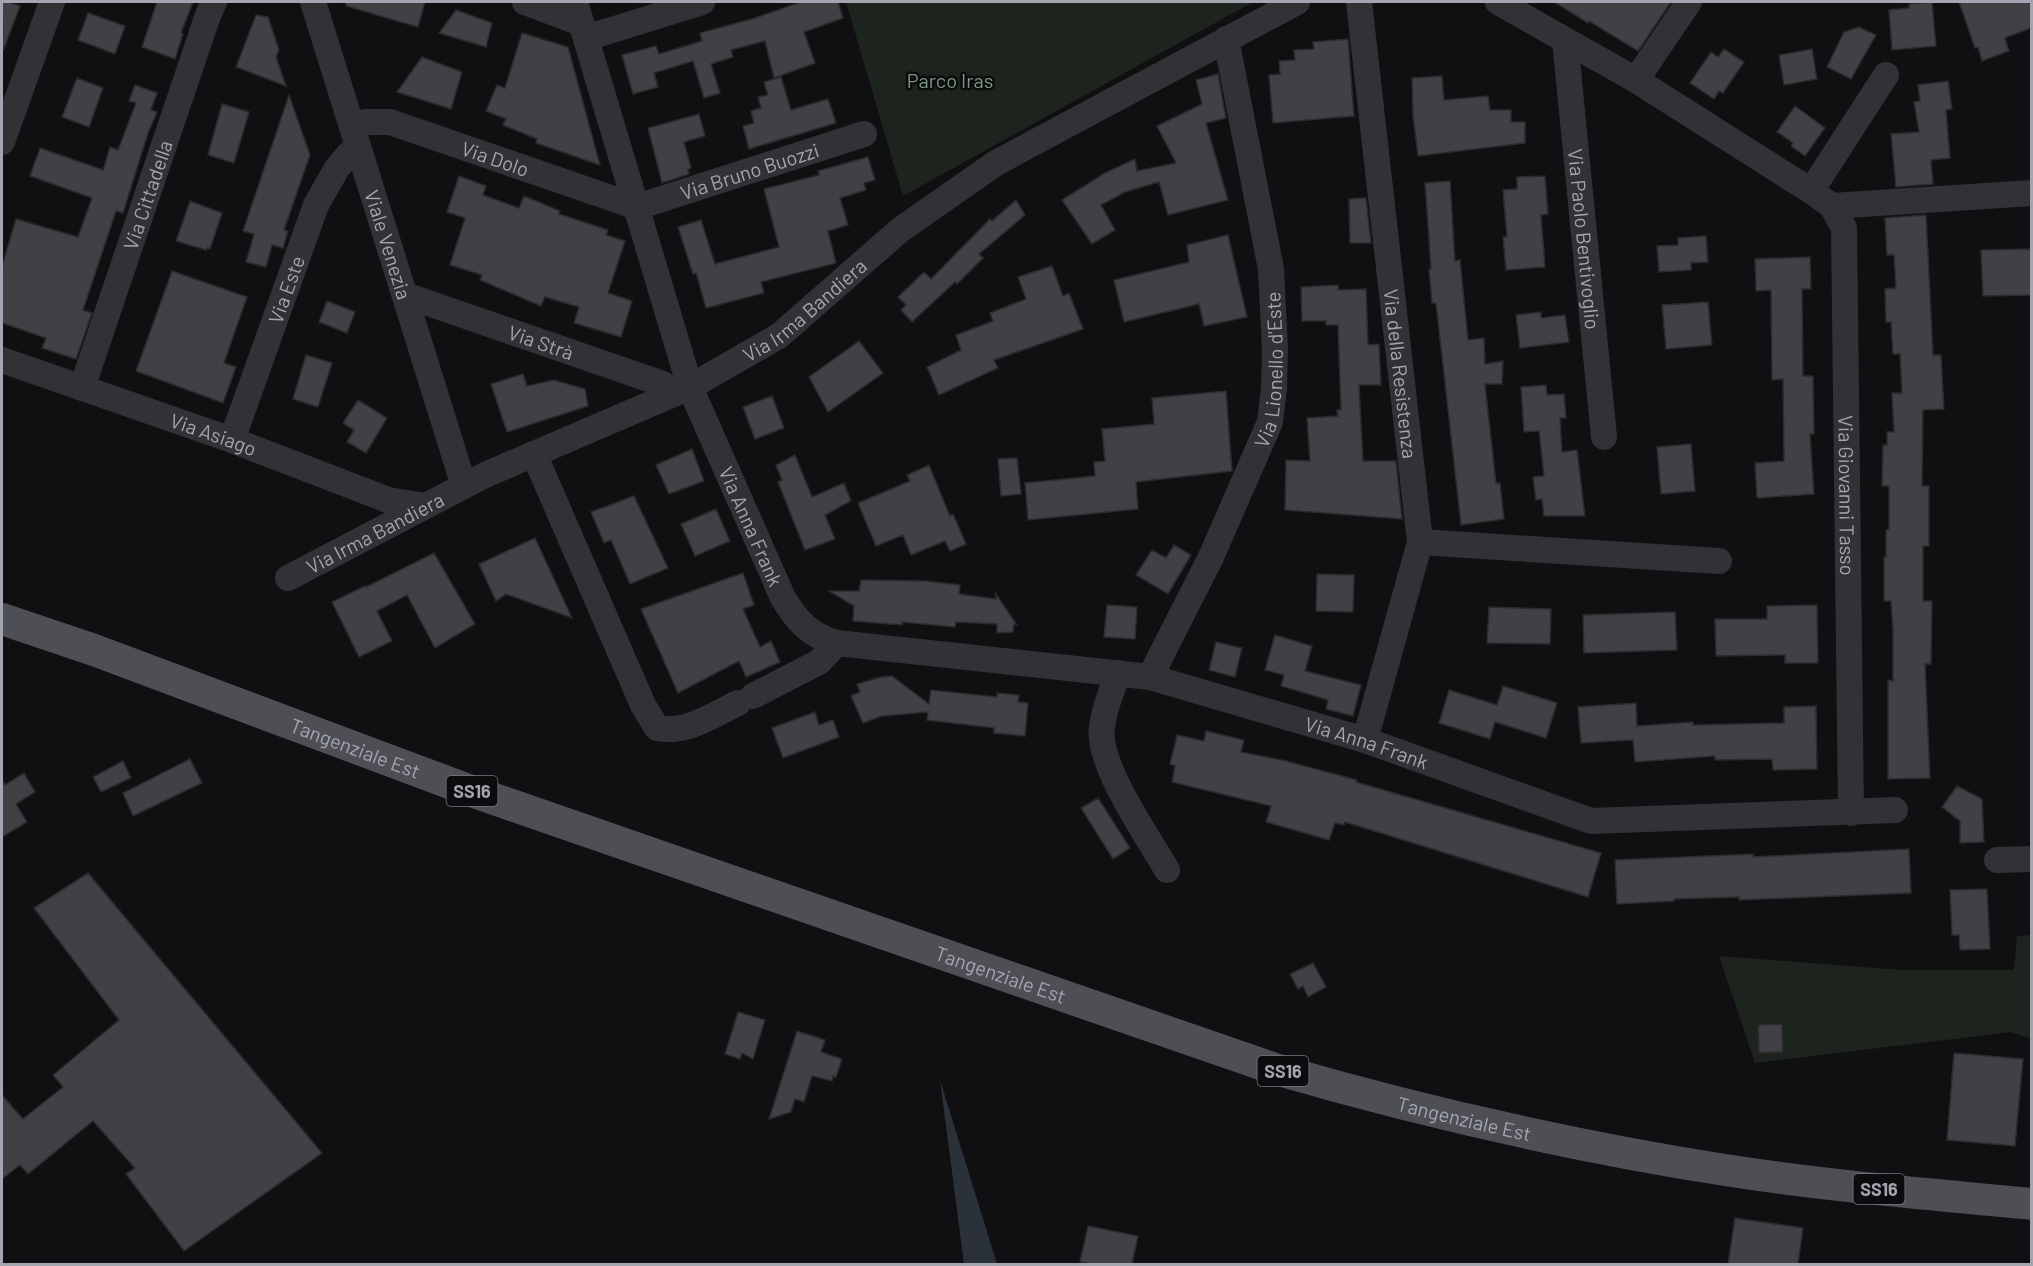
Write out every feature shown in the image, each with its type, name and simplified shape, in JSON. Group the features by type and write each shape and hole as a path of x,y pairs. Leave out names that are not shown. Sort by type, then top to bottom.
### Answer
{"main road":[{"name":"Tangenziale Est","path":"2,619 94,650 471,791 1306,1078 1510,1130 1726,1170 1866,1188 2031,1204"}],"street":[{"path":"2,142 52,2"},
{"name":"Via Cittadella","path":"82,388 214,2"},
{"name":"Viale Venezia","path":"313,2 464,486"},
{"path":"525,2 581,21 702,2"},
{"name":"Via Irma Bandiera","path":"288,578 464,486 682,391 779,336 900,230 996,163 1297,2"},
{"name":"Via della Resistenza","path":"1359,2 1420,542 1365,740"},
{"path":"1636,80 1689,2"},
{"path":"1506,4 1636,80 1832,206 2031,193"},
{"path":"581,21 636,207 682,391"},
{"name":"Via Lionello d'Este","path":"1150,677 1211,557 1270,422 1274,389 1275,349 1271,268 1226,39"},
{"name":"Via Paolo Bentivoglio","path":"1565,40 1604,437"},
{"path":"1811,191 1886,75"},
{"name":"Via Dolo","path":"355,137 365,122 390,122 636,207"},
{"name":"Via Bruno Buozzi","path":"636,207 864,134"},
{"name":"Via Este","path":"232,440 316,206 337,168 349,154 355,137"},
{"name":"Via Giovanni Tasso","path":"1832,206 1844,228 1851,813"},
{"name":"Via Strà","path":"405,295 682,391"},
{"name":"Via Asiago","path":"2,360 232,440 388,500 426,506"},
{"name":"Via Anna Frank","path":"682,391 783,598 795,618 822,639 837,643 1150,677 1365,740 1591,821 1895,810"},
{"path":"534,454 643,705 657,728 667,730 697,723 819,662 837,643"},
{"path":"1420,542 1719,561"},
{"path":"1118,672 1101,728 1105,755 1114,778 1167,870"},
{"path":"1997,860 2031,859"}],"green space":[{"name":"Parco Iras","path":"846,2 1253,2 903,196"},
{"path":"2031,935 2031,1039 2011,1032 1755,1063 1719,956 1902,970 2014,970 2017,936"}],"shaded area":[{"path":"940,1080 997,1264 964,1264"}],"building":[{"path":"2,2 20,6 3,51"},
{"path":"157,2 193,2 181,33 183,34 175,59 142,47"},
{"path":"346,2 425,2 418,27 346,6"},
{"path":"801,2 838,2 843,18 804,32 815,63 774,78 765,41 731,50 733,57 711,64 720,93 704,98 693,61 654,73 658,87 633,94 622,55 656,46 659,54 702,41 700,33"},
{"path":"1554,2 1671,2 1638,51"},
{"path":"1932,2 1936,46 1892,50 1889,10 1909,8 1909,4"},
{"path":"1959,2 2031,2 2031,28 2005,38 2009,51 1982,61 1978,47 1975,48"},
{"path":"456,10 492,23 486,47 439,33"},
{"path":"88,13 125,26 115,54 78,40"},
{"path":"256,15 268,17 279,50 276,57 286,86 236,67"},
{"path":"1859,27 1876,35 1851,79 1827,67 1844,32"},
{"path":"522,33 568,47 600,165 536,143 537,139 503,125 506,119 486,111 497,85 505,88"},
{"path":"1348,39 1354,116 1273,123 1269,75 1280,74 1279,61 1295,60 1294,50 1314,49 1313,42"},
{"path":"1724,49 1744,62 1723,93 1719,91 1714,99 1690,83 1711,52 1718,57"},
{"path":"1812,49 1817,79 1784,85 1779,55"},
{"path":"422,57 462,72 451,109 397,92"},
{"path":"1218,74 1226,118 1206,123 1228,200 1168,215 1159,182 1125,192 1101,205 1115,230 1092,244 1062,200 1105,173 1135,159 1137,171 1176,163 1157,126 1202,104 1196,80"},
{"path":"1442,76 1444,100 1488,96 1490,110 1511,110 1511,122 1525,122 1525,143 1418,156 1413,116 1412,78"},
{"path":"781,77 791,110 828,99 836,123 749,149 743,126 754,123 751,111 761,108 758,97 768,95 764,82"},
{"path":"77,78 103,88 89,127 62,117"},
{"path":"1948,81 1952,109 1946,110 1950,158 1931,160 1933,184 1896,187 1891,134 1919,132 1914,102 1920,101 1918,85"},
{"path":"135,85 157,93 151,110 157,112 148,133 123,213 116,211 83,310 92,313 76,359 42,348 46,338 2,323 2,266 16,219 78,237 92,198 30,176 40,148 103,170 110,147 118,150 136,103 129,101"},
{"path":"289,95 310,155 284,230 288,231 283,248 272,245 266,267 246,262 254,234 243,231"},
{"path":"222,104 249,112 234,163 208,155"},
{"path":"1795,106 1825,128 1805,156 1791,146 1793,143 1777,132"},
{"path":"699,114 705,136 684,142 691,168 688,169 689,174 662,183 648,128"},
{"path":"868,157 875,180 864,183 866,190 840,198 848,225 828,231 836,263 761,282 764,293 706,308 696,273 693,274 678,227 701,220 715,264 779,247 764,189 819,175 818,171"},
{"path":"459,176 486,186 483,195 519,208 524,196 560,211 559,214 608,230 606,235 625,241 608,293 632,301 621,337 574,323 579,307 545,297 541,306 480,280 482,275 450,265 465,218 447,212"},
{"path":"1545,176 1548,214 1541,215 1545,267 1506,270 1503,237 1507,237 1503,190 1517,189 1517,177"},
{"path":"1450,181 1455,261 1460,260 1468,340 1484,338 1485,364 1503,361 1502,384 1485,384 1496,483 1500,483 1504,519 1461,525 1436,303 1432,303 1425,183"},
{"path":"1366,198 1371,243 1350,243 1349,199"},
{"path":"1016,200 1025,215 979,254 983,258 957,284 955,282 912,322 901,310 906,305 898,297 924,272 931,279 990,219 992,221"},
{"path":"190,201 222,213 210,249 206,250 176,241"},
{"path":"1926,215 1933,355 1941,355 1944,409 1923,410 1922,486 1929,486 1929,546 1923,546 1923,601 1932,601 1931,664 1925,664 1930,778 1888,779 1888,680 1893,681 1893,631 1891,601 1884,601 1884,557 1886,557 1886,530 1889,530 1889,486 1882,486 1883,445 1887,445 1887,432 1894,432 1892,393 1902,393 1900,354 1893,354 1891,322 1886,322 1885,289 1896,288 1894,255 1887,255 1885,218"},
{"path":"1228,235 1247,317 1204,326 1199,304 1124,322 1114,280 1189,262 1187,245"},
{"path":"1706,236 1708,262 1691,263 1691,270 1659,272 1657,246 1678,245 1678,238"},
{"path":"2031,249 2031,295 1983,296 1981,250"},
{"path":"1810,257 1811,289 1802,289 1803,376 1813,376 1814,434 1810,434 1814,494 1757,498 1755,463 1784,461 1783,379 1772,380 1771,290 1756,291 1755,259"},
{"path":"1052,266 1063,296 1069,293 1083,329 994,360 998,368 939,395 927,367 961,350 956,335 993,321 990,313 1026,299 1018,277"},
{"path":"172,271 247,297 224,363 236,367 223,403 136,371"},
{"path":"1338,285 1338,290 1366,289 1368,345 1379,344 1381,385 1359,385 1363,461 1396,461 1402,519 1285,510 1286,460 1310,461 1307,418 1338,416 1337,410 1341,410 1338,325 1326,325 1326,321 1302,321 1301,287"},
{"path":"327,301 355,312 347,333 319,322"},
{"path":"1708,302 1712,345 1666,349 1662,305"},
{"path":"1541,312 1541,318 1565,315 1569,342 1520,348 1516,315"},
{"path":"859,341 883,373 828,412 809,377"},
{"path":"306,355 332,363 318,407 293,399"},
{"path":"523,374 527,386 554,380 585,389 588,406 507,432 491,384"},
{"path":"1546,385 1547,395 1564,394 1566,418 1560,418 1562,452 1577,450 1585,516 1544,516 1542,499 1536,500 1533,477 1544,476 1539,431 1524,432 1521,387"},
{"path":"1226,391 1232,471 1136,482 1138,509 1028,520 1025,483 1095,476 1094,462 1105,461 1102,429 1154,424 1152,398"},
{"path":"772,396 784,428 755,439 743,407"},
{"path":"358,400 387,418 366,453 347,442 354,430 343,423"},
{"path":"1691,444 1695,491 1661,494 1657,447"},
{"path":"692,449 704,481 669,494 656,465"},
{"path":"795,455 812,497 844,483 851,501 825,515 835,539 805,550 778,482 782,480 776,465"},
{"path":"1017,458 1021,494 1001,496 998,459"},
{"path":"929,465 950,516 953,514 966,544 950,551 945,541 911,555 903,535 876,546 858,503 910,481 907,475"},
{"path":"634,496 668,568 630,584 611,540 604,543 591,512"},
{"path":"716,509 730,541 695,556 681,524"},
{"path":"535,538 572,618 506,594 496,601 479,564"},
{"path":"1174,545 1191,555 1168,594 1136,575 1152,550 1166,558"},
{"path":"434,553 475,624 435,648 407,595 377,611 392,641 359,657 332,602"},
{"path":"743,573 754,605 743,609 760,647 771,641 780,662 746,677 739,661 678,693 641,609"},
{"path":"1317,574 1354,575 1353,612 1316,611"},
{"path":"861,580 925,581 960,585 959,594 996,599 996,594 1017,625 1014,624 1013,632 997,633 997,624 956,622 955,627 902,622 902,625 853,621 854,606 829,591 859,591"},
{"path":"1107,605 1137,607 1135,639 1104,637"},
{"path":"1817,605 1818,663 1785,663 1785,655 1716,656 1715,619 1767,619 1767,606"},
{"path":"1489,607 1551,609 1550,644 1487,643"},
{"path":"1675,612 1677,650 1584,653 1583,615"},
{"path":"1275,635 1312,646 1305,671 1361,685 1353,716 1326,709 1328,700 1281,686 1284,675 1265,670"},
{"path":"1216,642 1242,648 1235,677 1209,670"},
{"path":"892,676 929,704 931,690 997,697 997,693 1019,695 1018,702 1028,703 1025,736 994,733 994,728 927,720 928,712 882,716 863,723 851,696 860,692 857,684"},
{"path":"1503,686 1557,703 1546,738 1495,722 1490,739 1439,723 1449,690 1497,705"},
{"path":"1636,703 1637,726 1693,722 1693,725 1784,723 1784,707 1816,706 1817,769 1773,770 1772,759 1715,760 1715,756 1635,762 1633,740 1581,743 1578,707"},
{"path":"815,712 819,725 833,720 839,737 783,758 772,728"},
{"path":"1206,731 1244,740 1241,752 1286,761 1357,780 1356,782 1601,853 1588,897 1345,822 1344,825 1335,823 1329,840 1266,822 1271,806 1172,782 1175,766 1170,764 1177,735 1204,741"},
{"path":"190,759 202,783 133,816 123,793"},
{"path":"123,761 131,778 101,792 93,777"},
{"path":"24,773 35,792 16,804 27,822 2,837 2,780 5,785"},
{"path":"1957,786 1982,799 1984,842 1960,843 1960,821 1942,807"},
{"path":"1098,798 1130,848 1113,859 1081,808"},
{"path":"1909,849 1911,893 1739,900 1739,897 1674,899 1674,901 1617,904 1615,860 1753,854 1753,857"},
{"path":"88,873 322,1153 184,1251 126,1174 135,1168 93,1121 28,1174 20,1165 2,1179 2,1095 23,1119 63,1087 53,1075 119,1020 34,908"},
{"path":"1987,889 1990,949 1960,950 1959,935 1952,935 1950,890"},
{"path":"1313,963 1326,987 1308,997 1303,986 1298,989 1290,974"},
{"path":"738,1012 765,1020 753,1059 742,1053 740,1059 725,1054"},
{"path":"1782,1024 1783,1052 1759,1053 1758,1025"},
{"path":"797,1031 825,1040 821,1052 842,1059 836,1077 833,1076 832,1081 812,1076 804,1102 795,1099 791,1112 769,1119"},
{"path":"1954,1053 2023,1059 2015,1146 1947,1140"},
{"path":"1735,1218 1803,1228 1798,1264 1728,1264"},
{"path":"1088,1226 1138,1236 1132,1264 1080,1262"}]}
